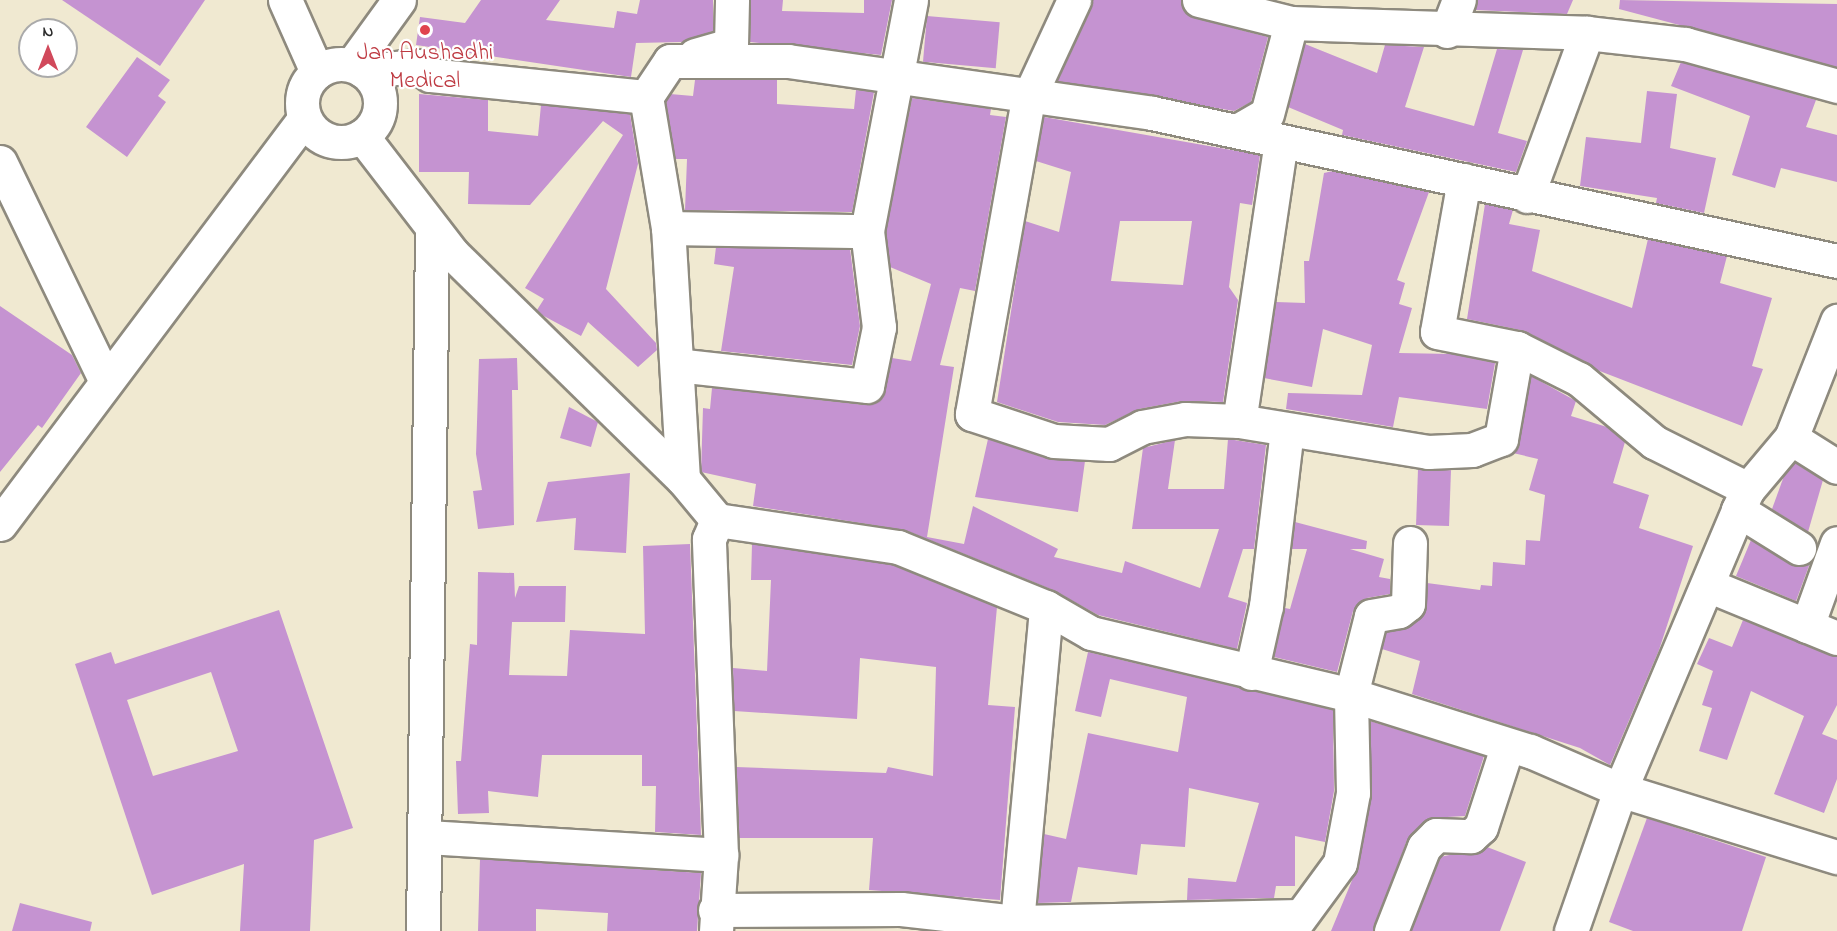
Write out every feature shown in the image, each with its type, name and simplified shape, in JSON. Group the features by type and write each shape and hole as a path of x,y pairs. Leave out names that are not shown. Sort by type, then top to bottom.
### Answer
{"street":[{"path":"285,0 316,72"},
{"path":"357,68 399,0"},
{"path":"683,479 678,364 668,228 646,97 670,61 731,45 732,0"},
{"path":"678,364 867,386 879,327 867,231 894,79 911,0"},
{"path":"1074,0 1028,99 972,414 1054,441 1109,444 1142,427 1185,419 1239,421 1287,432 1428,452 1472,450 1501,439 1517,348"},
{"path":"1199,0 1291,23 1447,31 1587,33 1685,44 1837,86"},
{"path":"1447,31 1459,0"},
{"path":"1237,131 1267,114 1291,23"},
{"path":"1527,196 1587,33"},
{"path":"670,61 788,61 1028,99 1152,113 1464,180 1527,196 1837,261"},
{"path":"316,72 418,66 430,75 646,97"},
{"path":"304,119 329,140 362,136 375,121 380,101 357,68"},
{"path":"0,524 304,119 303,91 316,72"},
{"path":"362,136 432,231 683,479 717,520 898,547 1046,607 1091,633 1351,695 1507,747 1620,790 1837,857"},
{"path":"1239,421 1281,141"},
{"path":"0,162 106,381"},
{"path":"1464,180 1437,332 1517,348 1579,379 1654,442 1743,500 1800,548"},
{"path":"668,228 867,231"},
{"path":"423,931 427,837 432,231"},
{"path":"1570,931 1620,790 1710,586 1743,500 1791,438 1837,321"},
{"path":"1251,673 1266,606 1287,432"},
{"path":"1791,438 1837,467"},
{"path":"717,520 709,539 721,855 715,921 901,909 1017,922 1295,923 1340,863 1353,793 1351,695 1371,616 1399,611 1408,604 1410,543"},
{"path":"1807,626 1837,543"},
{"path":"1710,586 1837,638"},
{"path":"1017,922 1046,607"},
{"path":"1391,931 1424,847 1436,835 1471,836 1482,827 1507,747"},
{"path":"427,837 721,855"}],"building":[{"path":"62,0 205,0 160,66"},
{"path":"481,0 560,0 546,20 614,28 617,11 637,14 640,0 713,0 713,31 682,42 636,43 631,77 416,45 420,17 465,23"},
{"path":"751,0 783,0 782,11 864,13 864,0 892,0 881,55 750,42"},
{"path":"1092,0 1181,0 1194,18 1268,37 1251,102 1234,111 1057,81"},
{"path":"1477,0 1573,0 1567,14 1475,10"},
{"path":"1620,0 1837,4 1837,67 1619,9"},
{"path":"927,16 1000,22 996,68 923,62"},
{"path":"1305,44 1377,73 1385,45 1424,47 1405,107 1474,126 1497,49 1523,50 1498,133 1527,141 1516,172 1342,135 1343,130 1288,107"},
{"path":"137,57 170,80 158,96 166,102 127,157 86,127"},
{"path":"1681,62 1816,100 1806,127 1837,135 1837,182 1781,168 1775,188 1732,175 1750,116 1671,86"},
{"path":"695,80 777,80 777,104 854,109 856,90 874,92 852,212 685,210 687,159 675,159 666,101 670,94 693,96"},
{"path":"1647,91 1677,94 1670,148 1716,158 1704,213 1656,203 1657,198 1580,186 1586,137 1641,143"},
{"path":"419,94 488,100 488,131 538,136 541,105 630,114 638,164 606,289 656,343 657,350 638,367 588,322 581,336 542,315 537,310 544,299 525,288 623,135 603,121 530,205 468,204 469,172 419,172"},
{"path":"912,98 991,109 990,115 1006,117 975,291 960,288 940,365 954,367 927,537 964,544 973,506 1058,549 1054,557 1122,573 1125,561 1200,588 1219,529 1132,529 1143,448 1175,440 1168,489 1224,489 1228,439 1266,445 1254,549 1243,549 1228,597 1247,603 1237,649 1098,615 1053,590 905,530 753,506 756,484 701,472 703,408 710,409 712,388 865,405 882,398 892,358 911,361 931,284 890,267 886,232"},
{"path":"1044,117 1260,155 1252,205 1240,203 1229,287 1238,300 1223,402 1182,401 1139,409 1105,425 1058,422 997,402 1025,221 1059,232 1071,172 1036,161","holes":["1120,221 1192,221 1183,285 1111,281"]},
{"path":"1333,171 1429,192 1397,280 1405,283 1399,304 1412,308 1399,353 1451,354 1495,363 1487,409 1399,397 1393,427 1286,409 1288,393 1362,395 1372,345 1323,329 1312,387 1264,378 1276,302 1305,303 1304,261 1309,261 1324,173"},
{"path":"1485,204 1513,210 1509,224 1540,230 1532,271 1632,308 1648,239 1727,256 1720,283 1772,298 1752,366 1763,369 1742,426 1597,370 1525,331 1467,319"},
{"path":"716,247 850,249 860,326 852,365 721,351 734,267 714,264"},
{"path":"0,306 72,355 81,373 42,428 38,425 0,472"},
{"path":"517,358 518,390 512,390 514,525 478,529 473,491 482,490 476,454 479,359"},
{"path":"1531,376 1576,401 1571,416 1607,427 1625,442 1613,483 1649,495 1639,528 1693,546 1659,650 1610,765 1580,748 1412,694 1420,661 1382,649 1386,632 1410,626 1424,613 1427,583 1480,590 1481,585 1492,586 1493,562 1525,565 1526,540 1540,541 1545,495 1529,490 1538,459 1513,453"},
{"path":"569,407 598,422 591,447 560,438"},
{"path":"988,439 1048,459 1085,461 1078,512 975,497"},
{"path":"1795,463 1823,480 1808,532 1772,509 1784,476"},
{"path":"1418,469 1451,470 1449,526 1416,525"},
{"path":"630,473 626,553 574,550 576,518 536,522 548,482"},
{"path":"1295,522 1367,541 1366,549 1350,549 1384,559 1379,577 1390,579 1390,594 1367,598 1353,611 1337,672 1274,657 1285,608 1290,609 1307,549 1292,549"},
{"path":"1751,540 1790,564 1810,563 1796,601 1736,576"},
{"path":"690,544 701,835 655,832 656,786 642,786 642,755 542,755 538,797 488,791 489,813 458,814 456,761 461,761 470,644 477,645 478,572 514,573 515,598 519,586 566,586 565,622 512,622 509,675 567,676 570,630 645,634 643,546"},
{"path":"752,544 893,565 997,607 988,705 1015,707 1000,900 869,890 873,838 739,838 736,767 886,773 888,767 933,776 936,667 860,658 857,719 734,711 733,668 767,671 771,580 751,580"},
{"path":"279,610 353,828 314,840 310,931 240,931 244,864 152,895 75,664 111,652 115,664","holes":["211,672 238,751 153,776 127,700"]},
{"path":"1743,620 1837,656 1837,705 1822,734 1837,740 1837,779 1824,813 1774,794 1804,716 1751,691 1727,760 1699,751 1712,708 1702,705 1713,671 1697,664 1709,638 1732,647"},
{"path":"1088,652 1333,710 1334,791 1325,842 1295,836 1295,886 1276,886 1274,898 1187,900 1188,878 1236,882 1259,803 1189,788 1185,847 1141,844 1137,875 1078,867 1071,902 1038,903 1044,834 1066,839 1088,733 1178,752 1187,697 1110,679 1101,717 1075,711"},
{"path":"1370,721 1484,756 1465,816 1429,818 1407,840 1373,931 1331,931 1358,866 1371,796"},
{"path":"1647,818 1766,857 1742,931 1633,931 1609,922"},
{"path":"1487,847 1526,862 1500,931 1411,931 1440,857"},
{"path":"480,859 701,873 697,931 607,931 608,913 536,909 536,931 478,931"},
{"path":"20,903 92,922 90,931 12,931"}],"place":[{"name":"Jan Aushadhi Medical","path":"425,30"}]}
